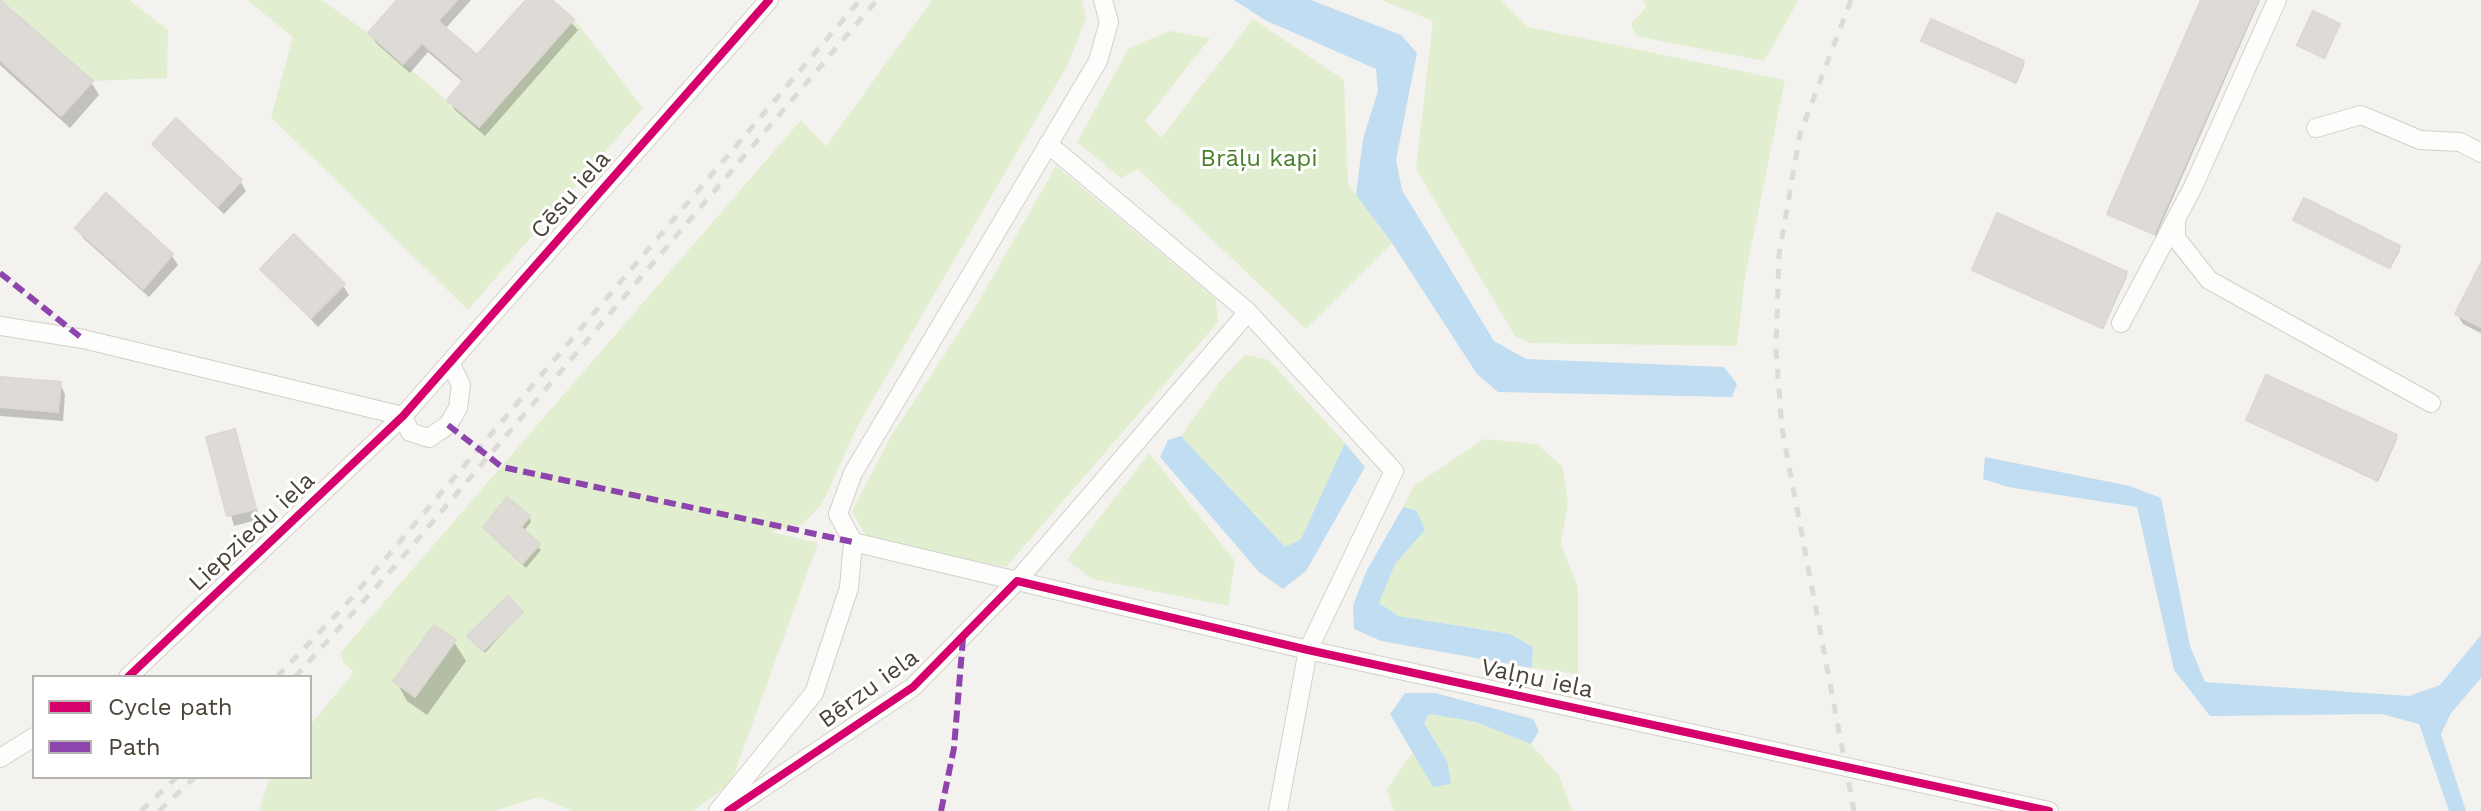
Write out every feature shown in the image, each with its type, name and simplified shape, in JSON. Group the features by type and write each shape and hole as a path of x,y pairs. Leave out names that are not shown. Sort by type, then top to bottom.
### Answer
{"street":[{"name":"Cēsu iela","path":"403,416 769,0"},
{"path":"718,811 814,693 849,588 853,542 838,514 853,473 1098,61 1109,22 1103,0"},
{"path":"2121,323 2176,219 2277,0"},
{"path":"2316,128 2361,115 2420,140 2460,142 2481,153"},
{"path":"1048,144 1248,312 1394,471 1308,650 1278,811"},
{"path":"2176,219 2176,238 2209,280 2431,403"},
{"name":"Bērzu iela","path":"728,811 913,687 1017,581 1248,312"},
{"path":"0,326 83,339 403,416 410,432 429,438 448,425 458,408 461,385 450,363"},
{"name":"Liepziedu iela","path":"130,675 403,416"},
{"name":"Vaļņu iela","path":"853,542 1308,650 2049,811"},
{"path":"0,758 32,738"}],"green space":[{"path":"2,0 129,0 168,30 167,78 93,81"},
{"path":"247,0 322,0 368,33 478,127 574,19 643,108 468,310 271,117 293,37"},
{"path":"932,0 1082,0 1086,18 1067,66 857,427 822,504 803,524 771,532 818,543 731,783 693,811 573,811 539,797 494,811 259,811 269,779 312,779 312,723 354,672 343,662 341,652 801,120 826,146"},
{"path":"1381,0 1501,0 1528,27 1785,80 1745,277 1737,346 1529,343 1515,336 1416,169 1433,21"},
{"path":"1642,0 1798,1 1764,61 1636,36 1631,24 1647,6"},
{"name":"Brāļu kapi","path":"1253,19 1344,80 1348,184 1392,243 1306,329 1138,169 1121,178 1077,142 1129,48 1170,31 1210,38 1145,121 1161,138"},
{"path":"1056,166 1216,299 1218,322 1006,567 868,540 852,511 890,438 976,306"},
{"path":"1245,355 1269,360 1345,443 1301,539 1285,547 1181,436 1221,380"},
{"path":"1484,439 1537,444 1562,466 1568,502 1561,544 1578,588 1578,674 1532,668 1533,647 1510,634 1398,616 1378,603 1395,564 1425,530 1417,511 1403,507 1414,486"},
{"path":"1149,453 1235,561 1228,606 1092,579 1067,560"},
{"path":"1429,714 1476,722 1531,744 1559,776 1572,811 1394,811 1387,789 1413,752 1433,787 1447,761 1424,723"}],"water":[{"path":"1234,0 1311,0 1401,35 1417,53 1396,160 1402,190 1494,341 1526,359 1724,367 1737,384 1732,397 1498,392 1477,374 1392,243 1356,195 1363,139 1378,91 1376,69 1265,20"},
{"path":"1181,436 1285,547 1301,539 1345,443 1365,467 1306,571 1283,589 1259,572 1160,457 1168,440"},
{"path":"1985,457 2130,486 2161,498 2190,646 2205,682 2409,696 2440,685 2481,635 2481,678 2451,713 2441,734 2466,811 2449,811 2419,724 2382,714 2210,716 2174,670 2137,507 2008,487 1983,479"},
{"path":"1403,507 1417,511 1425,530 1395,564 1379,603 1398,616 1510,634 1533,647 1532,668 1381,641 1354,629 1353,605 1367,570"},
{"path":"1405,693 1435,693 1533,719 1539,731 1531,744 1476,722 1429,714 1424,723 1447,761 1451,784 1433,787 1390,714"}],"building":[{"path":"0,0 93,81 61,116 0,60"},
{"path":"397,0 457,0 438,21 477,55 526,0 552,0 574,19 479,127 447,100 464,80 422,43 403,64 368,33"},
{"path":"2201,0 2258,0 2154,234 2107,214"},
{"path":"2313,11 2340,24 2324,58 2297,45"},
{"path":"1931,19 2024,61 2015,82 1921,41"},
{"path":"176,118 242,180 218,206 152,144"},
{"path":"106,193 173,254 143,289 75,228"},
{"path":"2304,198 2400,246 2389,268 2293,220"},
{"path":"1997,213 2127,272 2102,328 1972,270"},
{"path":"294,234 345,284 311,318 260,269"},
{"path":"2481,263 2481,327 2455,314"},
{"path":"2266,375 2397,435 2377,480 2246,420"},
{"path":"0,377 61,382 58,412 0,407"},
{"path":"235,429 256,509 227,516 206,437"},
{"path":"507,497 530,516 521,527 540,544 522,564 483,527"},
{"path":"508,596 523,612 483,651 467,636"},
{"path":"434,625 456,640 415,697 393,681"}],"railway":[{"path":"279,675 351,599 860,0"},
{"path":"297,675 395,566 877,0"},
{"path":"1851,0 1800,134 1779,255 1776,351 1782,429 1854,811"},
{"path":"141,811 175,779"},
{"path":"159,811 193,779"}],"marked path":[{"path":"0,273 83,339"},
{"path":"448,425 502,467 853,542"},
{"path":"941,811 954,748 963,638"}],"cycle path":[{"path":"130,675 403,416 769,0"},
{"path":"728,811 913,687 1017,581 1308,650 2049,811"}]}
